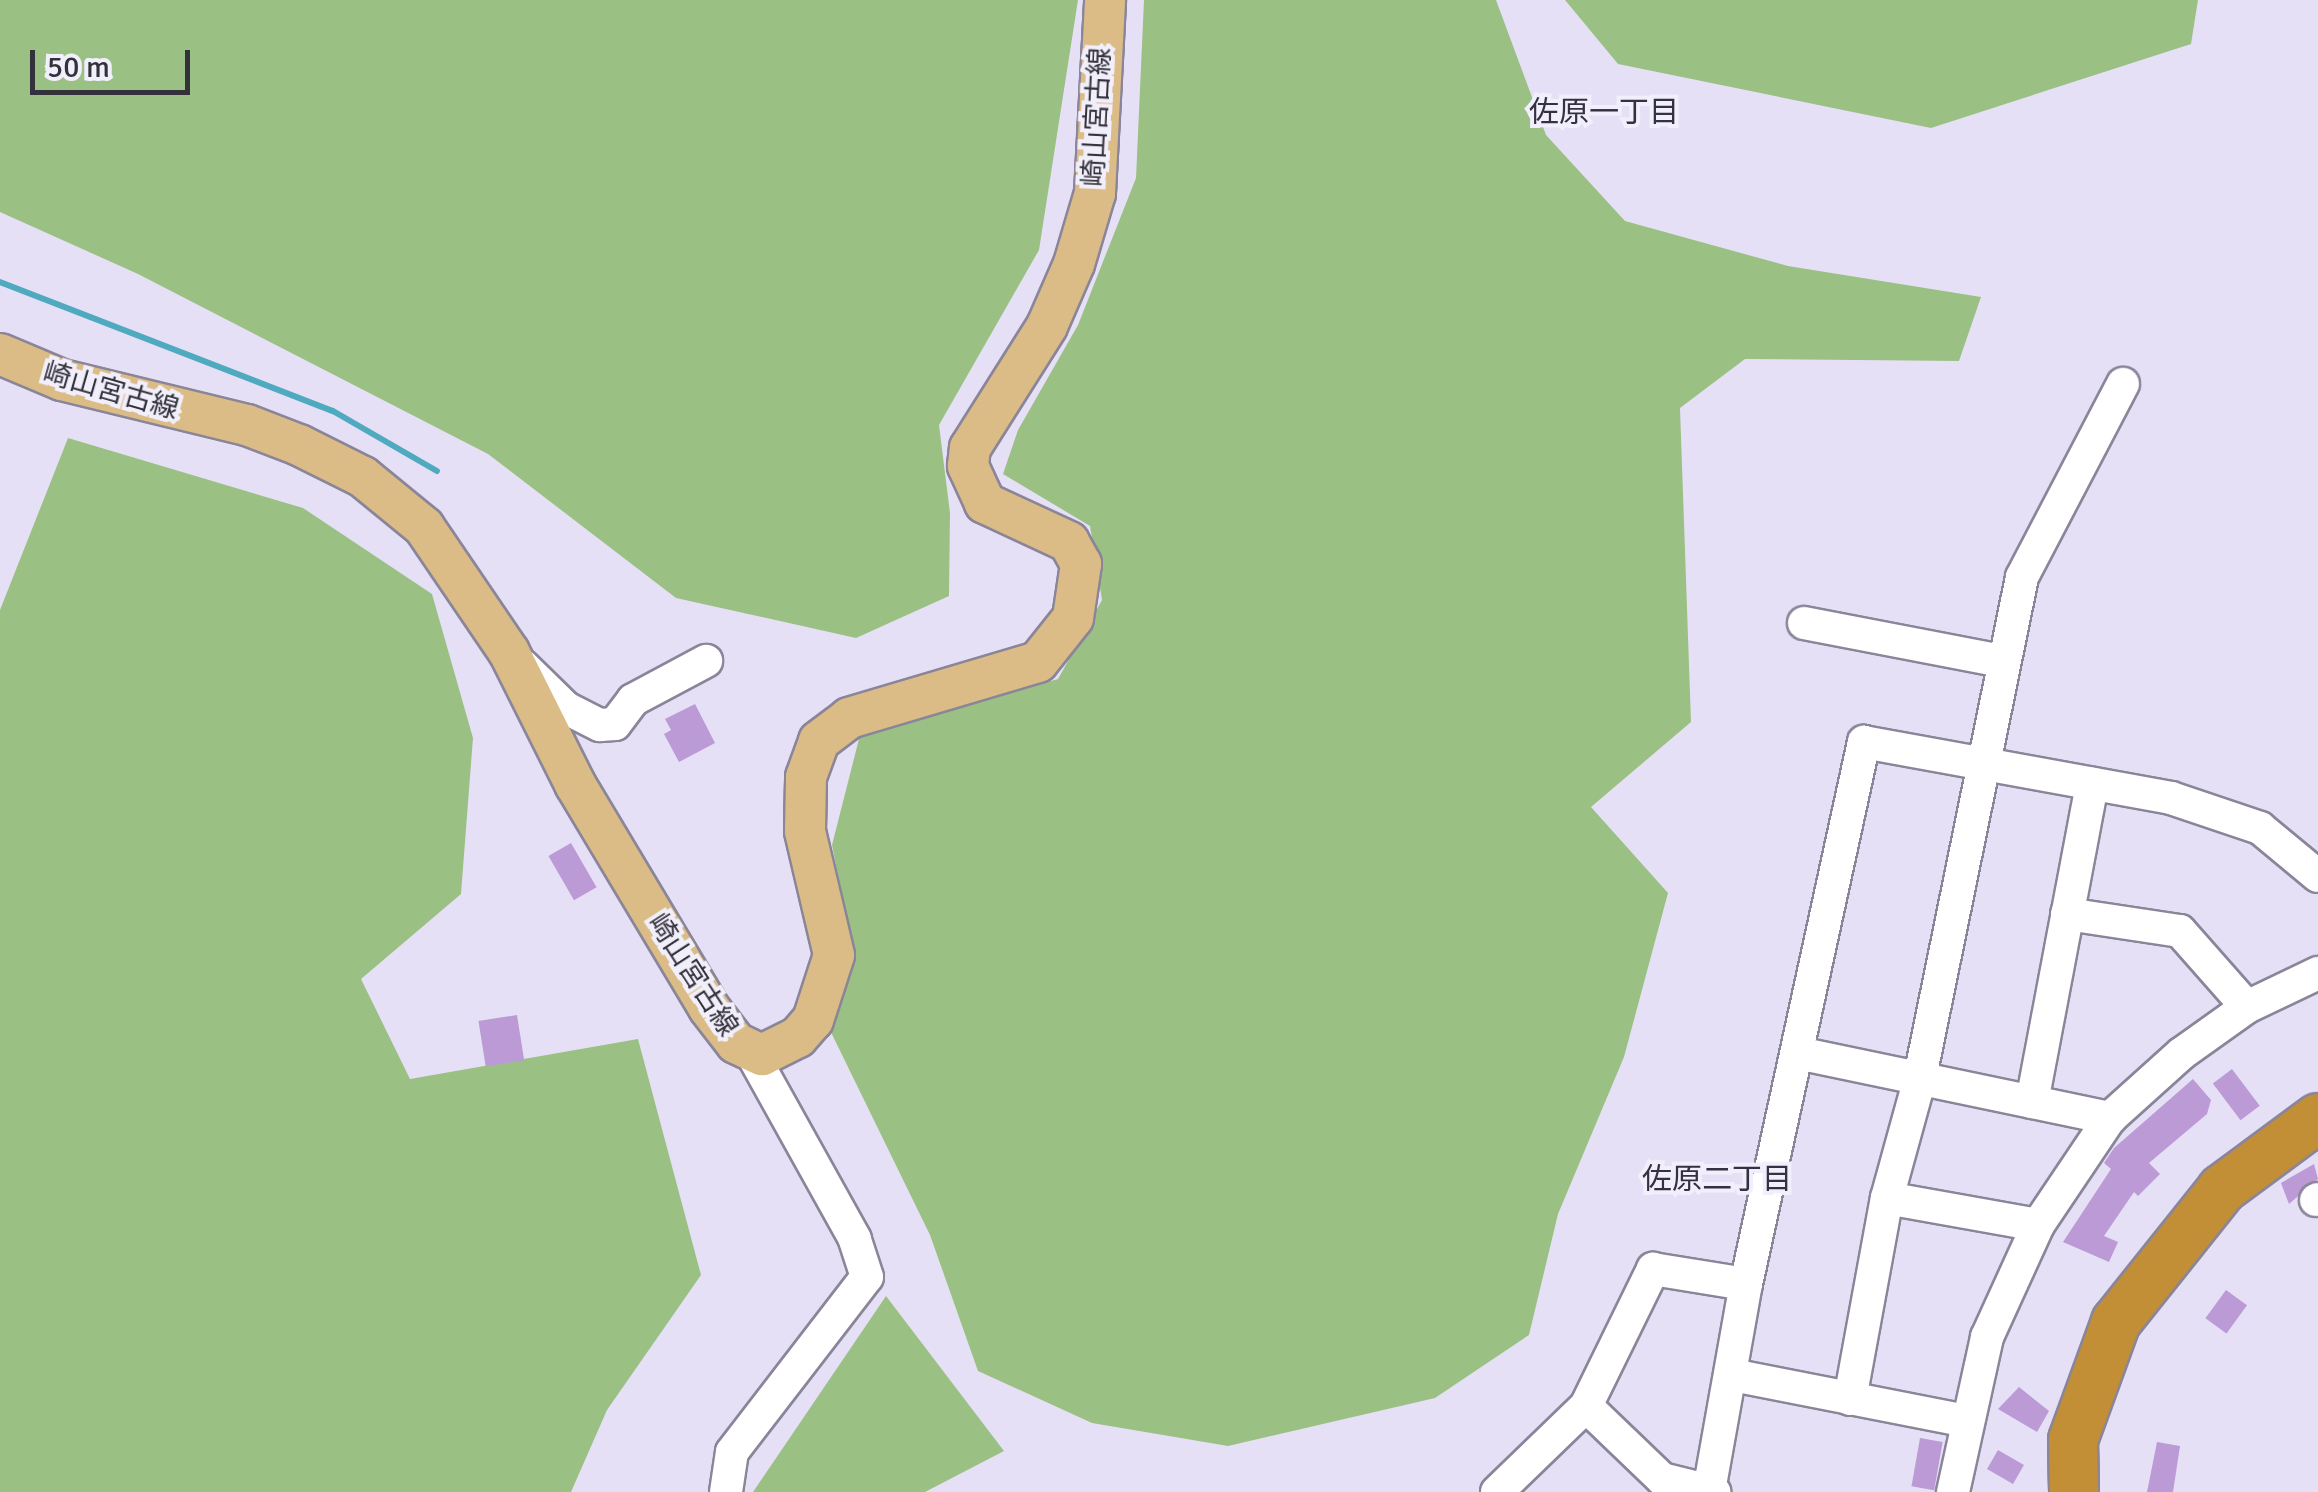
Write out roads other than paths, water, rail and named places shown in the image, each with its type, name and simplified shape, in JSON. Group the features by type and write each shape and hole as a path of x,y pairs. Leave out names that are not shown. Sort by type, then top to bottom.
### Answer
{"highway":[{"path":"2074,1492 2073,1440 2116,1322 2222,1189 2247,1164 2318,1118"}],"main road":[{"name":"崎山宮古線","path":"0,354 106,394 247,425 363,477 444,551 509,652 575,784 709,1008 752,1054 798,1038 828,987 832,928 806,831 806,777 819,742 849,718 1038,662 1073,618 1081,564 1069,542 985,503 968,466 970,448 1047,326 1074,264 1094,193 1105,0"}],"street":[{"path":"1850,1400 1887,1198 1919,1082 2001,661 2031,555 2123,384"},
{"path":"1804,623 2001,661"},
{"path":"509,652 566,708 600,725 615,724 633,700 706,660"},
{"path":"1586,1406 1662,1479 1712,1491 1746,1284 1864,742 2172,798 2260,828 2318,876"},
{"path":"2032,1102 2092,784"},
{"path":"2067,914 2180,931 2247,1007"},
{"path":"1953,1492 1987,1337 2038,1225 2110,1118 2181,1054 2247,1007 2318,973"},
{"path":"726,1492 732,1452 867,1277 855,1239 752,1054"},
{"path":"1798,1054 1919,1082 2110,1118"},
{"path":"1887,1198 2038,1225"},
{"path":"1507,1489 1586,1406 1653,1269 1746,1284"},
{"path":"1732,1374 1966,1421"}],"waterway":[{"path":"0,282 333,411 437,471"}],"district":[{"name":"佐原一丁目","path":"1604,113"},
{"name":"佐原二丁目","path":"1717,1180"}]}
